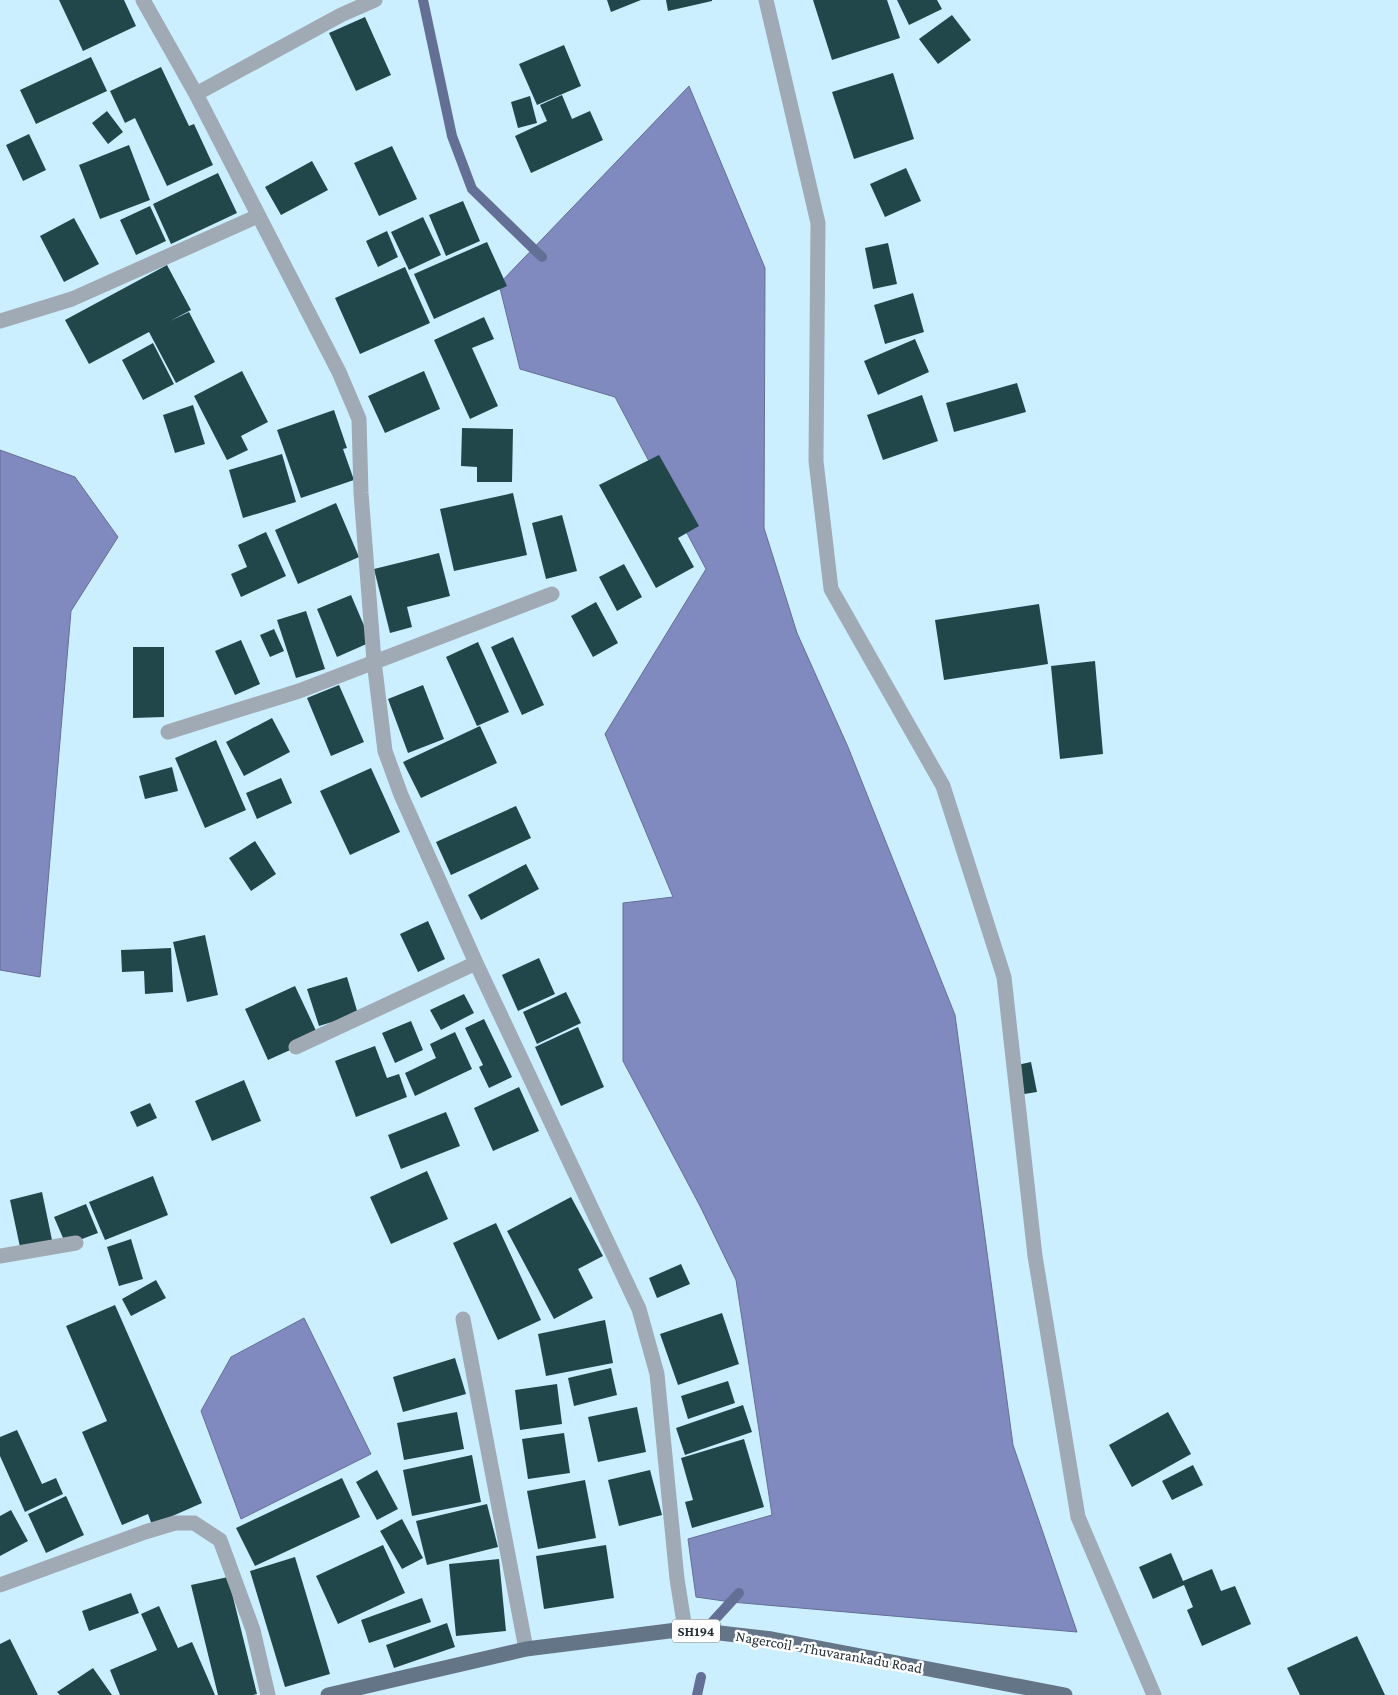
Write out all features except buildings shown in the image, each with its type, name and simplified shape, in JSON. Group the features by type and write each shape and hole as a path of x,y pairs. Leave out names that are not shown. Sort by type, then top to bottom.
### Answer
{"main road":[{"name":"Nagercoil - Thuvarankadu Road","path":"328,1695 526,1649 685,1629 772,1639 1065,1695"}],"street":[{"path":"143,0 196,94 339,372 359,419 360,493 374,661 386,751 401,795 476,963 639,1309 657,1374 677,1579 685,1629"},
{"path":"196,94 341,15 375,0"},
{"path":"766,0 818,223 816,461 831,589 943,786 1004,977 1035,1256 1078,1517 1154,1695"},
{"path":"0,322 72,299 258,216"},
{"path":"168,732 299,691 552,594"},
{"path":"296,1047 476,963"},
{"path":"0,1256 76,1243"},
{"path":"463,1319 526,1649"},
{"path":"0,1586 145,1532 175,1523 194,1523 220,1540 253,1630 268,1695"}],"water":[{"path":"689,86 765,268 764,528 797,633 848,747 955,1015 1013,1445 1077,1632 731,1602 696,1597 688,1539 772,1515 736,1280 700,1206 623,1061 623,903 673,897 605,734 706,569 615,397 520,369 499,284"},
{"path":"0,450 75,477 118,537 71,611 40,977 0,970"},
{"path":"304,1318 371,1454 241,1519 201,1411 231,1357"}],"waterway":[{"path":"423,0 452,136 472,189 542,257"},
{"path":"706,1629 739,1593"},
{"path":"697,1695 701,1677"}]}
